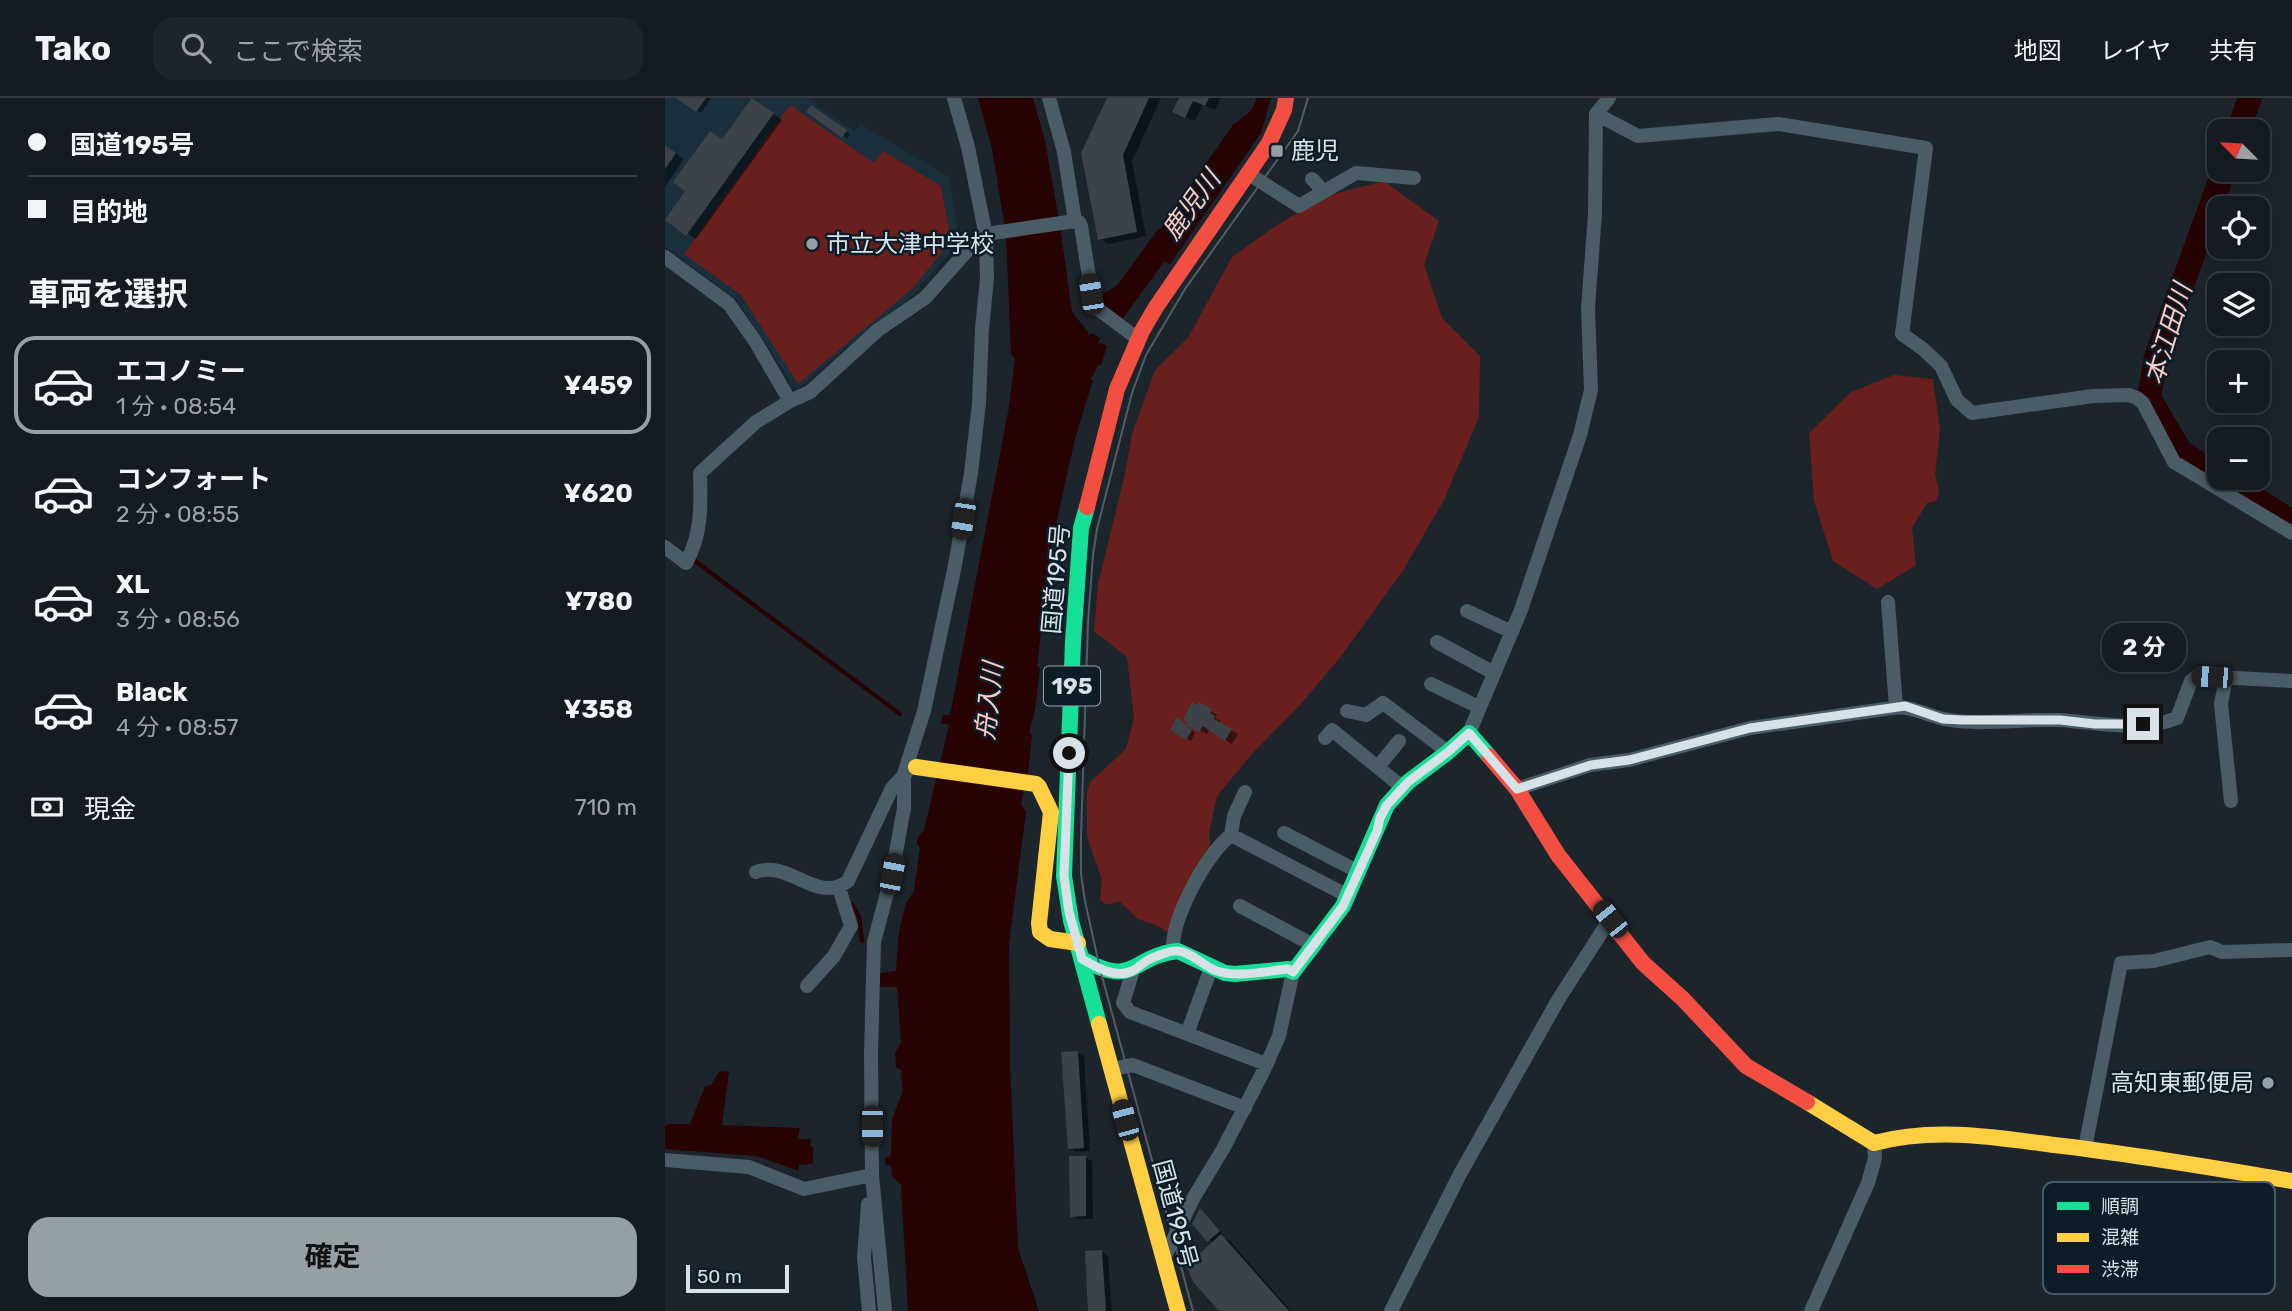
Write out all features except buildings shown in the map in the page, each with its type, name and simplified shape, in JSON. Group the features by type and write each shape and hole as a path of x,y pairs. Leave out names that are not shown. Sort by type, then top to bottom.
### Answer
{"main road":[{"name":"国道195号","path":"1178,1311 1069,912 1064,876 1073,642 1081,528 1117,389 1138,339 1156,307 1269,144 1284,110 1286,98"},
{"path":"910,771 1036,784 1046,795 1051,812 1040,932 1049,939 1080,951 1100,969 1111,972 1133,970 1146,960 1173,951 1184,952 1210,968 1235,974 1288,969 1293,972 1315,946 1348,896 1383,811 1402,787 1469,733 1517,789 1558,855 1643,963 1683,999 1746,1066 1874,1143 1906,1135 1959,1134 2085,1148 2292,1181"}],"street":[{"path":"885,1311 872,1175 874,942 892,874 915,733 924,711 944,626 971,473 979,403 990,234 954,98"},
{"path":"1049,98 1064,152 1073,221"},
{"path":"1469,733 1513,632 1580,435 1591,390 1588,308 1595,214 1596,114 1609,98"},
{"path":"1596,114 1637,136 1778,124 1926,148 1902,334 1941,366 1957,401 1972,413 2093,396 2129,395 2137,398 2143,403 2174,462 2292,533"},
{"path":"1249,173 1299,206 1356,173 1414,178"},
{"path":"1312,179 1318,185 1320,193"},
{"path":"665,547 686,563 693,551 701,517 700,473 756,422 810,392 878,330 925,298 974,243 990,234 1079,222 1093,302 1114,322 1138,339"},
{"path":"665,257 729,304 755,341 790,401"},
{"path":"1888,602 1896,707"},
{"path":"1467,611 1513,632"},
{"path":"1437,642 1494,673"},
{"path":"1517,789 1591,765 1629,760 1750,728 1896,707 1905,706 1943,719 2060,720 2136,725 2177,718 2193,678 2292,681"},
{"path":"2226,678 2221,704 2231,801"},
{"path":"1431,684 1479,707"},
{"path":"1347,710 1366,715 1383,703 1448,752"},
{"path":"1325,738 1332,730 1402,787"},
{"path":"1378,767 1399,741"},
{"path":"756,872 765,868 784,872 821,888 839,888 848,881 892,788 910,771"},
{"path":"1173,951 1180,916 1198,876 1231,835 1234,816 1245,792"},
{"path":"1284,833 1359,872"},
{"path":"1231,835 1348,896"},
{"path":"807,986 834,956 851,926 839,888"},
{"path":"1240,906 1315,946"},
{"path":"1391,1311 1460,1174 1558,1000 1610,919"},
{"path":"2085,1148 2121,963 2154,961 2210,947 2222,953 2292,950"},
{"path":"1187,1034 1210,968"},
{"path":"1133,970 1123,1003 1130,1012 1266,1064"},
{"path":"1163,1259 1266,1064 1279,1035 1293,972"},
{"path":"1098,1016 1124,1007"},
{"path":"1112,1069 1133,1065 1245,1108"},
{"path":"1811,1311 1868,1183 1875,1158 1874,1143"},
{"path":"665,1160 749,1167 804,1189 872,1175"},
{"path":"869,1311 864,1257 872,1175"}],"shaded area":[{"name":"市立大津中学校","path":"665,98 808,98 855,132 860,124 949,177 960,241 910,298 799,388 794,387 737,300 665,246"},
{"name":"市立大津中学校","path":"790,105 874,163 883,151 941,186 951,241 912,289 798,384 741,295 684,254"},
{"path":"1384,181 1439,221 1424,265 1442,318 1480,356 1479,417 1444,500 1404,569 1339,659 1217,796 1209,834 1211,852 1169,933 1138,919 1119,901 1105,904 1100,899 1102,880 1087,837 1087,792 1090,782 1126,749 1134,718 1127,657 1094,631 1098,584 1132,434 1155,370 1188,338 1232,257 1277,225 1326,196"},
{"path":"1894,375 1933,379 1940,430 1935,475 1939,491 1936,501 1927,503 1912,528 1916,565 1877,589 1833,561 1814,501 1809,433 1851,392"}],"water":[{"name":"舟入川","path":"978,98 1033,98 1045,141 1072,312 1089,333 1088,336 1092,333 1100,338 1098,345 1100,343 1107,346 1101,365 1098,365 1090,378 1093,380 1075,439 1049,565 1037,666 1040,668 1035,710 1029,733 1032,735 1028,773 1021,803 1026,812 1009,943 1010,1064 1018,1248 1039,1311 908,1311 901,1185 892,1176 891,1166 886,1165 885,1158 891,1156 892,1119 903,1091 901,1070 896,1067 895,1053 901,1042 897,987 879,987 880,973 896,971 899,932 906,903 914,891 920,848 917,843 918,836 924,830 949,725 941,723 943,715 950,715 1009,407 1015,359 1011,354 1006,234 992,149"},
{"path":"1257,98 1271,98 1261,133 1170,264 1154,256 1122,298 1132,306 1117,316 1102,307 1099,296 1118,285 1133,268 1233,125 1251,111"},
{"path":"719,1072 729,1072 722,1125 800,1128 798,1139 811,1139 813,1164 799,1165 799,1171 756,1156 665,1149 665,1126 690,1124 705,1086 711,1085"}],"waterway":[{"name":"本江田川","path":"2242,119 2250,98"},
{"name":"本江田川","path":"2207,468 2181,452 2149,398 2156,357 2220,182"},
{"name":"鹿児川","path":"1112,313 1165,240"},
{"name":"本江田川","path":"2241,490 2292,522"},
{"path":"691,558 900,714"},
{"path":"852,905 859,917 862,941"}],"tram line":[{"path":"1193,1311 1100,969 1081,874 1088,622 1093,555 1097,529 1132,393 1146,355 1185,289 1298,131 1308,98"}],"traffic: fast":[{"path":"1087,507 1081,528 1073,642 1064,876 1071,921 1099,1024"},
{"path":"1082,959 1113,971 1123,971 1162,954 1178,951 1225,973 1288,969 1293,972 1343,906 1387,805 1408,782 1469,733 1489,756"}],"traffic: slow":[{"path":"916,767 1036,784 1039,787 1051,812 1040,932 1050,939 1078,943"},
{"path":"1099,1024 1178,1311"},
{"path":"1807,1102 1874,1143 1919,1135 1987,1137 2144,1157 2292,1181"}],"traffic: jam":[{"path":"1087,507 1117,389 1142,331 1269,143 1284,110 1286,98"},
{"path":"1489,756 1517,789 1558,855 1643,963 1683,999 1746,1066 1807,1102"}],"place":[{"name":"鹿児","path":"1277,151"},
{"name":"市立大津中学校","path":"812,244"},
{"name":"高知東郵便局","path":"2268,1083"}],"route":[{"path":"1069,753 1064,876 1069,912 1082,959 1100,969 1123,973 1133,970 1146,960 1169,951 1178,951 1217,971 1235,974 1288,969 1293,972 1343,906 1387,805 1408,782 1469,733 1517,789 1591,765 1629,760 1750,728 1905,706 1943,719 2143,724"}]}
